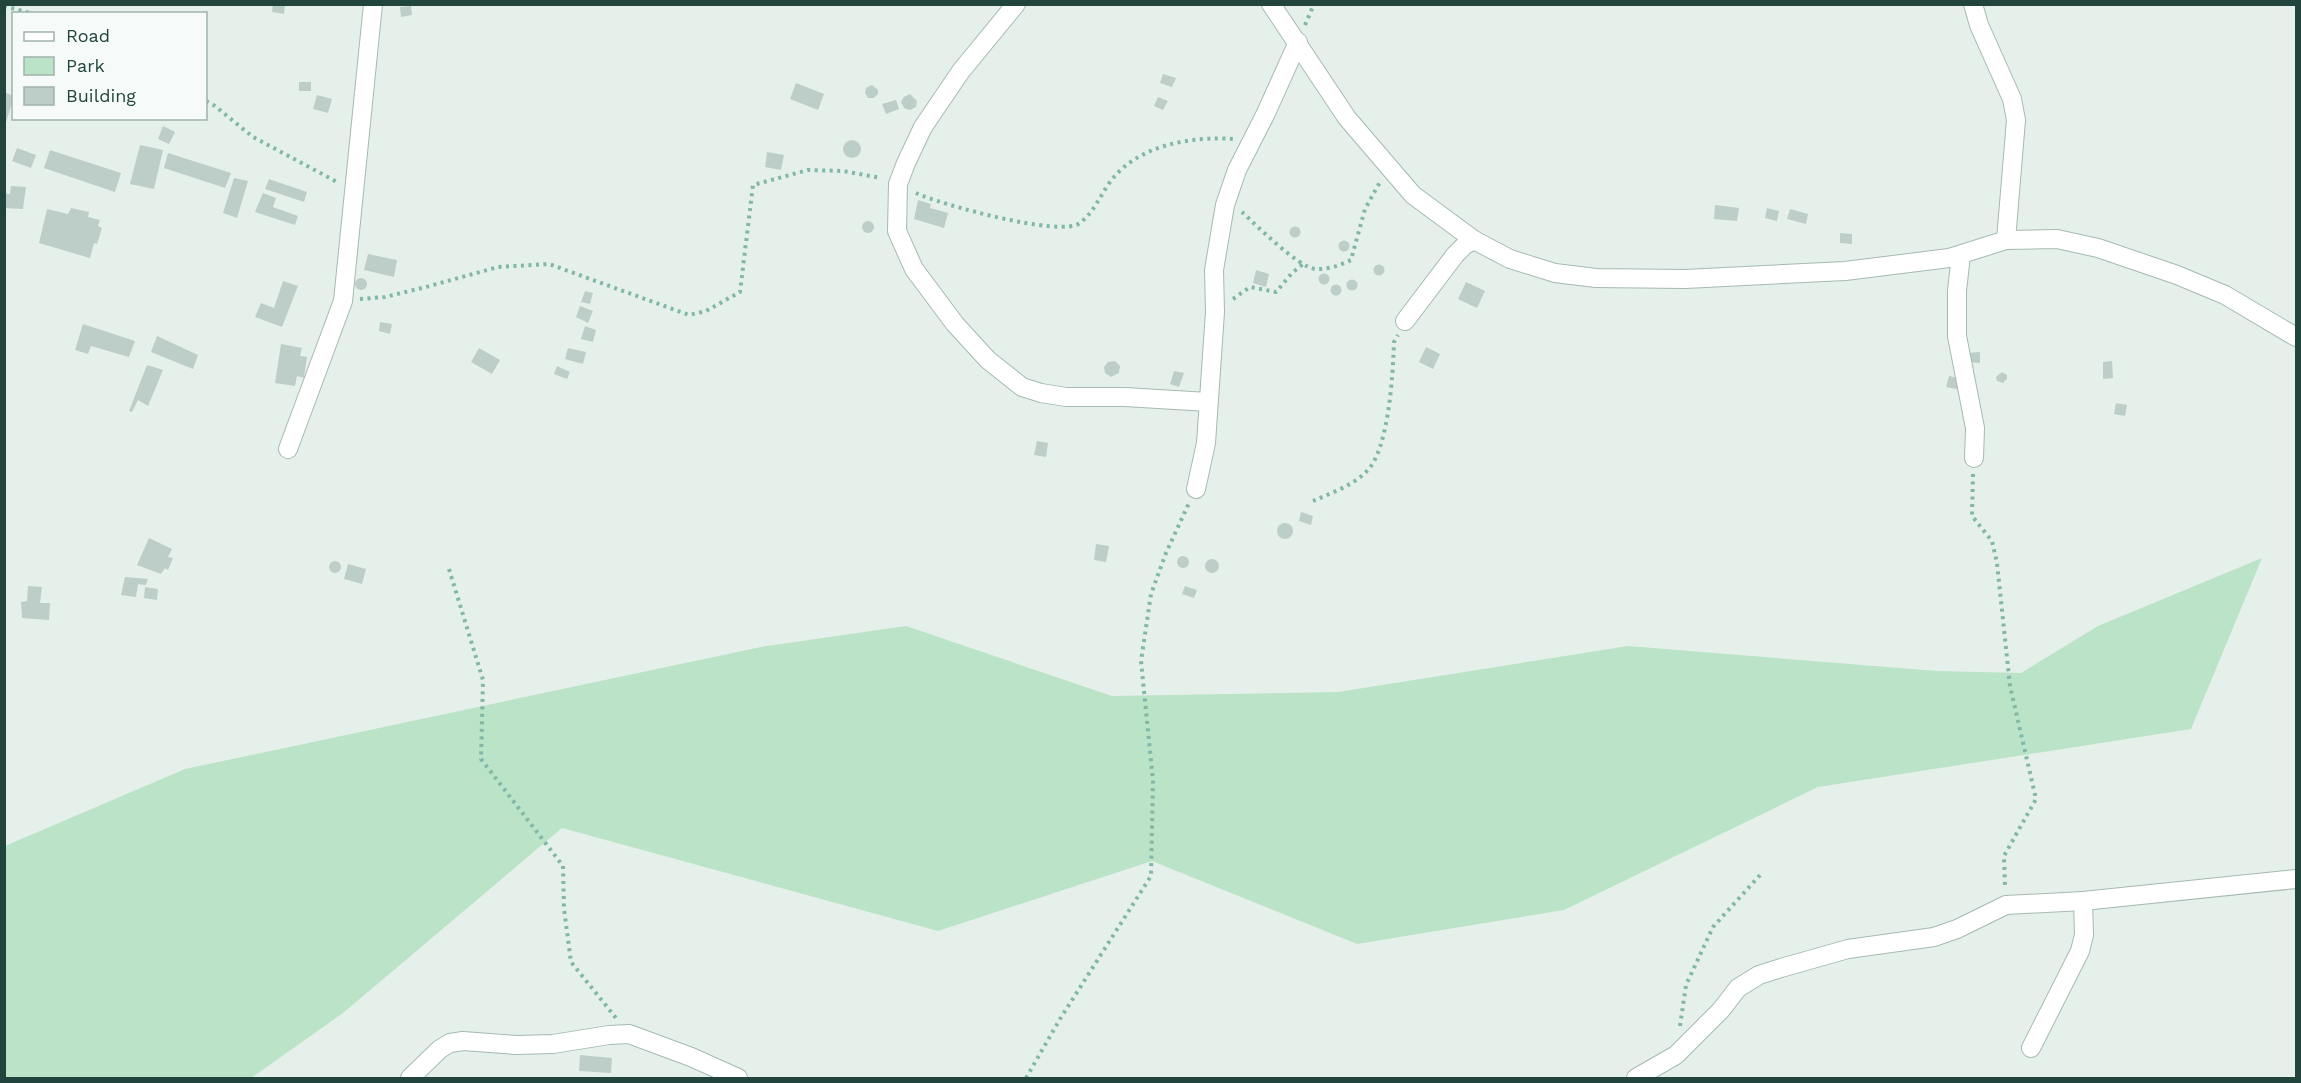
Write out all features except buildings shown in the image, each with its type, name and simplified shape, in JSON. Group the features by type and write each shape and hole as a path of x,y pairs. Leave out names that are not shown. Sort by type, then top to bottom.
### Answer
{"street":[{"path":"288,450 343,301 373,4"},
{"path":"1016,4 961,71 940,101 923,128 898,184 897,231 914,269 955,324 988,360 1022,387 1066,397 1125,397 1208,402"},
{"path":"1270,4 1298,42 1347,118 1413,195 1474,240 1509,259 1555,273 1596,278 1684,279 1802,274 1920,263 1961,255 2006,240 2057,239 2098,248 2177,275 2225,295 2296,337"},
{"path":"1973,4 1979,25 2012,99 2016,120 2006,240"},
{"path":"1196,489 1206,443 1215,312 1215,270 1225,205 1238,170 1298,42"},
{"path":"1405,321 1455,255 1474,240"},
{"path":"1961,255 1957,291 1957,336 1962,368 1972,405 1975,428 1974,458"},
{"path":"1636,1078 1676,1055 1721,1010 1738,988 1760,975 1848,949 1934,937 1957,929 2006,905 2083,901 2296,879"},
{"path":"2031,1048 2080,951 2084,935 2083,901"},
{"path":"410,1078 440,1049 450,1043 463,1041 516,1045 552,1044 629,1034 691,1057 738,1078"}],"path":[{"path":"4,6 26,12"},
{"path":"207,102 253,137 353,190"},
{"path":"343,301 385,297 468,277 498,267 549,264 689,315 706,311 740,292 753,184 808,170 866,174 898,184 922,196 962,208 1039,226 1063,227 1079,225 1094,209 1110,182 1131,160 1162,148 1209,137 1253,140"},
{"path":"1225,205 1241,211 1303,264 1317,269 1340,265 1351,260 1365,209 1389,169"},
{"path":"1215,312 1250,286 1276,292 1303,264"},
{"path":"1313,501 1354,482 1367,472 1376,460 1391,393 1394,342 1405,321"},
{"path":"1974,458 1972,516 1992,541 1997,563 2010,686 2036,799 2004,856 2006,905"},
{"path":"1026,1078 1060,1018 1151,876 1154,781 1141,661 1151,594 1166,553 1196,489"},
{"path":"449,569 483,680 481,759 563,866 564,909 572,962 629,1034"},
{"path":"1676,1055 1686,985 1713,927 1761,874"}],"green space":[{"path":"2262,558 2191,729 1818,787 1564,910 1357,944 1152,861 938,931 562,828 343,1013 251,1078 5,1078 5,846 185,769 761,647 906,626 1112,696 1338,692 1628,646 1937,671 2021,673 2098,626"}]}
